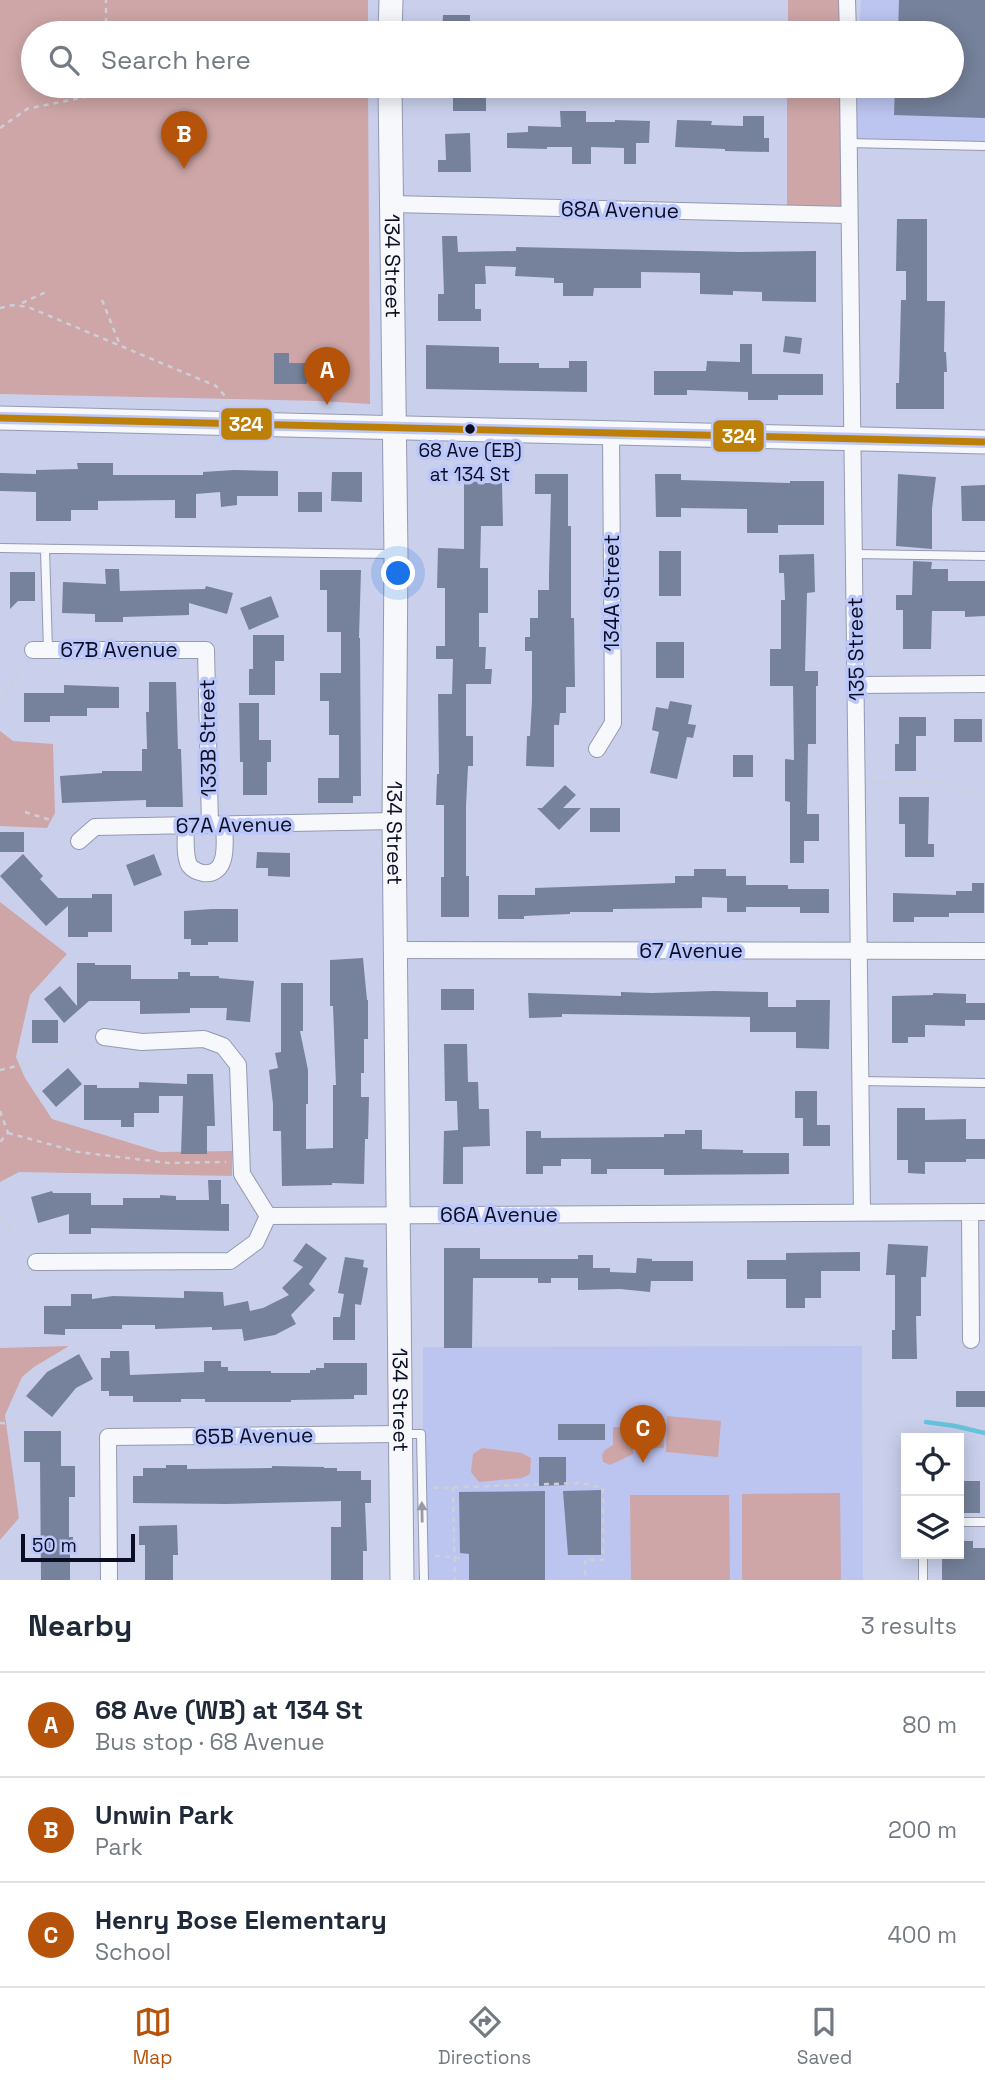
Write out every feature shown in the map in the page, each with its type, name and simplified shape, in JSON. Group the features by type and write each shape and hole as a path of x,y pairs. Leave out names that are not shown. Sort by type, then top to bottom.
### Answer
{"street":[{"path":"390,21 391,0"},
{"path":"848,0 848,21"},
{"name":"134 Street","path":"390,98 396,555 394,821 402,1580"},
{"name":"135 Street","path":"848,98 862,1212"},
{"name":"68A Avenue","path":"391,204 849,215"},
{"path":"0,418 985,442"},
{"name":"134A Street","path":"597,749 613,723 611,432"},
{"name":"67B Avenue","path":"40,651 206,650"},
{"name":"133B Street","path":"206,650 217,825"},
{"path":"856,685 985,684"},
{"name":"67A Avenue","path":"79,841 95,827 394,821"},
{"path":"186,826 189,865 195,871 206,874 223,862 225,848 217,825"},
{"name":"67 Avenue","path":"396,950 985,951"},
{"path":"36,1262 230,1261 256,1242 268,1216 242,1174 238,1065 223,1046 204,1040 142,1042 104,1037"},
{"path":"971,1340 977,1212"},
{"name":"66A Avenue","path":"268,1216 977,1212"},
{"name":"65B Avenue","path":"109,1580 108,1437 400,1434"}],"lane":[{"path":"848,143 985,146"},
{"path":"0,548 396,555"},
{"path":"40,651 45,550"},
{"path":"854,554 985,556"},
{"path":"860,1081 985,1083"},
{"path":"400,1434 421,1434 424,1580"},
{"path":"964,1522 985,1522"},
{"path":"923,1559 923,1580"}],"path":[{"path":"106,0 106,21"},
{"path":"0,128 27,109 80,98"},
{"path":"0,308 19,305 48,291"},
{"path":"102,300 121,346"},
{"path":"19,305 216,386 228,398 228,407"},
{"path":"0,705 20,672"},
{"path":"868,783 939,781 985,797"},
{"path":"25,812 57,822 58,825"},
{"path":"0,1070 72,1053 79,1048"},
{"path":"0,1111 8,1133"},
{"path":"0,1142 8,1133"},
{"path":"8,1133 78,1152 168,1163 232,1163"},
{"path":"0,1220 20,1238"},
{"path":"0,1423 77,1428"},
{"path":"431,1488 582,1483 603,1488 603,1560 585,1560 585,1580"},
{"path":"453,1487 455,1580"},
{"path":"432,1556 461,1559"}],"shaded area":[{"path":"0,0 368,0 368,21 21,21 21,98 368,98 370,404 0,394"},
{"path":"788,0 842,0 842,21 788,21"},
{"path":"861,0 985,0 985,145 855,144 857,98 964,98 964,21 860,21"},
{"path":"787,98 843,98 843,210 787,209"},
{"path":"0,731 13,741 53,744 55,813 47,828 0,826"},
{"path":"0,902 67,954 30,995 16,1057 25,1078 52,1119 160,1152 232,1151 232,1176 19,1172 0,1182"},
{"path":"69,1346 22,1377 5,1415 19,1518 0,1540 0,1348"},
{"path":"862,1346 863,1580 423,1580 423,1347"},
{"path":"667,1416 721,1421 718,1457 666,1452"},
{"path":"638,1421 663,1421 664,1448 633,1447 633,1454 610,1465 603,1462 602,1455 613,1445 613,1427 638,1428"},
{"path":"482,1448 522,1453 531,1458 530,1474 522,1478 479,1482 471,1472 473,1454"},
{"path":"840,1493 841,1580 742,1580 742,1494"},
{"path":"630,1495 729,1495 730,1580 631,1580"}],"building":[{"path":"899,0 985,0 985,118 894,115 895,98 964,98 964,21 898,21"},
{"path":"443,15 470,15 470,21 443,21"},
{"path":"453,98 486,98 486,111 453,111"},
{"path":"560,111 586,111 586,122 650,121 649,143 636,143 636,164 624,164 624,148 591,147 591,164 572,164 572,147 507,148 507,133 528,132 528,126 561,127"},
{"path":"743,116 764,116 764,138 769,138 769,152 675,147 677,120 712,121 711,125 743,126"},
{"path":"470,133 471,172 438,172 438,160 446,160 445,134"},
{"path":"897,219 927,219 927,301 945,301 944,352 947,372 944,372 944,409 896,409 901,300 906,300 906,271 896,271"},
{"path":"442,236 457,236 458,252 516,251 516,247 816,251 816,302 762,301 762,292 700,294 700,273 641,272 641,288 594,288 593,296 563,296 563,283 554,283 554,278 515,276 516,267 485,266 486,284 475,284 475,309 481,309 481,321 438,321 438,294 444,294"},
{"path":"785,336 802,338 800,354 783,352"},
{"path":"740,344 752,344 752,374 823,374 823,395 778,395 778,400 748,400 748,392 687,390 687,395 654,395 654,371 706,371 707,361 740,362"},
{"path":"426,345 499,347 499,363 539,363 539,368 569,368 569,361 587,361 587,392 426,389"},
{"path":"274,353 289,353 289,363 307,363 307,384 274,384"},
{"path":"77,463 113,463 113,475 203,475 203,472 234,470 278,471 278,496 237,496 237,505 221,507 220,492 196,494 196,518 175,518 175,500 98,501 98,510 71,510 71,521 36,521 36,492 0,491 0,473 36,474 36,470 78,469"},
{"path":"332,472 362,472 362,502 331,501"},
{"path":"464,472 481,472 481,483 502,483 503,526 481,526 480,568 488,568 488,613 479,613 479,647 486,647 485,669 492,669 491,684 466,684 466,736 473,736 473,766 468,766 466,806 469,917 441,917 444,805 436,805 439,774 438,694 452,694 453,659 436,659 436,646 445,646 445,588 437,588 438,548 464,549"},
{"path":"535,474 568,474 575,687 566,687 566,713 560,713 559,725 554,725 554,767 526,766 532,701 532,651 525,651 525,637 530,637 530,618 538,618 538,590 549,590 551,494 535,494"},
{"path":"655,474 681,474 681,480 790,483 824,481 824,525 778,525 778,533 747,533 747,509 681,508 681,517 656,517"},
{"path":"898,474 936,477 932,508 932,549 896,546"},
{"path":"985,485 985,521 962,521 961,486"},
{"path":"298,492 322,492 322,512 298,512"},
{"path":"659,551 681,551 681,596 659,596"},
{"path":"814,554 815,592 807,593 805,671 818,671 818,686 816,744 808,744 807,814 819,814 819,841 804,841 804,863 790,863 790,802 785,801 785,759 794,760 793,686 770,686 770,649 781,649 781,600 785,600 784,573 779,573 779,555"},
{"path":"913,561 932,562 931,569 948,569 948,581 985,581 985,616 965,617 965,611 932,611 931,649 903,649 903,610 896,610 896,595 912,595"},
{"path":"105,569 119,569 120,591 205,589 206,586 233,593 227,614 189,603 189,615 123,617 123,622 95,622 95,614 62,613 63,582 106,584"},
{"path":"320,570 361,570 361,796 353,796 353,803 318,803 318,778 339,778 339,735 329,735 329,701 320,701 320,673 341,673 341,632 327,632 327,590 320,590"},
{"path":"10,572 35,572 35,601 18,601 10,609"},
{"path":"271,596 279,617 249,630 240,608"},
{"path":"253,635 284,635 284,661 275,661 275,695 249,695 249,669 253,669"},
{"path":"656,642 684,642 684,678 656,678"},
{"path":"149,682 176,682 183,807 146,807 146,800 62,803 60,776 102,771 142,771 142,749 147,749 146,712 149,712"},
{"path":"64,685 119,687 119,708 87,708 87,716 50,716 50,722 24,722 24,693 64,693"},
{"path":"670,701 692,705 688,724 696,725 693,738 687,737 677,779 650,773 659,732 652,730 656,707 668,709"},
{"path":"239,703 259,703 259,740 271,740 271,762 267,762 267,795 243,795"},
{"path":"899,717 926,717 926,736 916,736 916,771 895,771"},
{"path":"954,719 982,719 982,742 954,742"},
{"path":"733,755 753,755 753,777 733,777"},
{"path":"565,785 576,795 563,808 581,808 559,830 537,808 542,808"},
{"path":"899,797 929,797 928,844 934,844 934,857 905,857 905,824 899,824"},
{"path":"590,808 620,808 620,832 590,832"},
{"path":"0,832 24,832 24,852 0,852"},
{"path":"257,852 290,853 290,877 268,876 268,868 256,868"},
{"path":"23,854 43,876 40,879 58,898 92,898 92,894 112,894 112,932 88,932 88,937 68,937 68,906 46,926 0,876"},
{"path":"154,854 162,875 134,886 126,865"},
{"path":"694,869 726,869 726,876 746,876 746,885 829,889 829,913 800,913 800,907 746,907 746,912 727,912 727,898 702,897 702,908 613,909 613,912 570,912 524,916 524,919 498,919 498,895 535,895 535,888 675,883 675,876 694,876"},
{"path":"972,883 984,883 984,913 949,913 949,917 914,917 914,922 893,922 893,893 956,895 956,891 972,891"},
{"path":"238,909 238,942 191,945 191,939 184,939 184,911"},
{"path":"363,958 368,1000 368,1039 364,1039 361,1097 369,1097 364,1184 282,1186 281,1131 273,1131 269,1070 278,1068 275,1053 281,1052 281,983 303,983 303,1031 300,1031 308,1070 306,1149 333,1148 333,1085 336,1085 333,1006 330,1006 330,960"},
{"path":"77,963 131,965 131,979 178,979 178,972 190,972 190,976 219,976 254,981 250,1022 226,1020 227,1008 190,1008 190,1013 140,1014 140,1001 89,1001 64,1023 44,999 60,986 77,1006"},
{"path":"441,989 474,989 474,1010 441,1010"},
{"path":"621,992 768,992 768,1007 796,1007 796,1000 830,1000 829,1049 796,1048 796,1032 750,1032 750,1017 562,1014 562,1017 529,1018 528,993 621,996"},
{"path":"966,994 966,1003 985,1003 985,1020 965,1020 965,1026 925,1025 925,1037 908,1037 908,1043 892,1043 892,996"},
{"path":"32,1020 58,1020 58,1043 32,1043"},
{"path":"444,1044 467,1044 468,1082 478,1082 479,1109 489,1109 490,1146 463,1147 463,1184 443,1184 444,1131 458,1130 457,1101 445,1101"},
{"path":"68,1068 82,1084 56,1107 42,1091"},
{"path":"187,1074 213,1074 215,1126 207,1126 207,1154 181,1154 183,1096 159,1096 159,1113 134,1113 134,1127 121,1127 121,1120 84,1120 84,1085 97,1085 97,1088 139,1088 139,1082 187,1084"},
{"path":"795,1091 817,1091 817,1125 830,1125 830,1146 803,1146 803,1118 795,1118"},
{"path":"897,1108 925,1108 925,1120 966,1119 966,1139 985,1139 985,1159 925,1162 925,1174 908,1173 908,1160 897,1160"},
{"path":"685,1130 702,1130 702,1149 743,1150 743,1153 789,1153 789,1174 664,1175 664,1169 607,1169 607,1174 591,1174 591,1159 561,1159 561,1166 543,1166 543,1174 526,1174 526,1131 541,1131 541,1138 664,1137 664,1134 685,1134"},
{"path":"208,1180 221,1180 221,1204 229,1204 229,1231 91,1228 91,1234 69,1234 69,1214 38,1223 31,1197 52,1191 91,1193 91,1205 123,1205 123,1198 160,1198 160,1195 176,1196 176,1200 209,1200"},
{"path":"306,1243 327,1258 309,1284 315,1290 291,1315 296,1324 275,1335 244,1341 242,1329 155,1329 155,1325 122,1325 122,1329 65,1329 65,1335 44,1334 44,1306 71,1306 71,1294 92,1294 92,1299 113,1296 184,1298 184,1291 223,1292 224,1306 248,1301 250,1311 263,1308 289,1295 282,1288 303,1267 293,1261"},
{"path":"888,1244 928,1246 926,1277 921,1277 921,1316 916,1316 917,1359 892,1359 895,1275 886,1275"},
{"path":"444,1248 480,1248 480,1259 578,1259 578,1255 593,1255 593,1268 610,1268 610,1272 636,1273 637,1258 652,1261 693,1261 693,1281 651,1281 650,1292 620,1289 578,1290 578,1278 551,1278 551,1283 538,1283 538,1278 473,1278 472,1348 444,1348"},
{"path":"860,1252 860,1271 821,1271 821,1298 805,1298 805,1308 786,1308 786,1279 747,1279 747,1260 786,1260 786,1253"},
{"path":"345,1257 364,1260 363,1267 368,1268 361,1305 355,1304 355,1340 333,1340 333,1317 340,1317 344,1294 338,1293"},
{"path":"110,1351 129,1351 130,1375 204,1372 204,1361 221,1361 221,1367 228,1367 228,1371 271,1373 310,1373 310,1370 324,1368 324,1363 367,1363 367,1395 354,1395 354,1399 291,1402 205,1402 205,1399 181,1399 181,1402 133,1402 133,1396 109,1396 109,1391 101,1391 101,1358 110,1358"},
{"path":"79,1354 93,1379 76,1388 52,1417 26,1396 47,1372"},
{"path":"956,1391 985,1391 985,1407 956,1407"},
{"path":"558,1424 605,1424 605,1440 558,1440"},
{"path":"24,1431 61,1431 61,1466 75,1466 75,1497 69,1497 69,1537 73,1537 73,1549 70,1549 70,1580 41,1580 40,1462 24,1462"},
{"path":"539,1457 566,1457 566,1485 539,1486"},
{"path":"166,1465 187,1465 187,1469 272,1466 361,1471 361,1480 371,1480 371,1503 365,1503 367,1551 363,1551 363,1580 331,1580 331,1527 341,1527 341,1501 133,1503 133,1476 143,1476 143,1468 166,1468"},
{"path":"964,1481 980,1481 980,1513 964,1513"},
{"path":"601,1490 601,1555 568,1555 563,1491"},
{"path":"545,1491 545,1580 469,1580 469,1554 460,1553 459,1492"},
{"path":"177,1525 178,1555 173,1555 173,1580 145,1580 145,1545 139,1545 139,1526"},
{"path":"964,1541 973,1541 973,1548 985,1548 985,1580 942,1580 942,1559 964,1559"}],"waterway":[{"path":"926,1422 985,1433"}],"transit line":[{"name":"324","path":"0,418 985,442"}],"place":[{"name":"Unwin Park","path":"184,169"},
{"name":"68 Ave (WB) at 134 St","path":"327,405"},
{"name":"68 Ave (EB) at 134 St","path":"470,429"},
{"name":"Henry Bose Elementary","path":"643,1463"}]}
